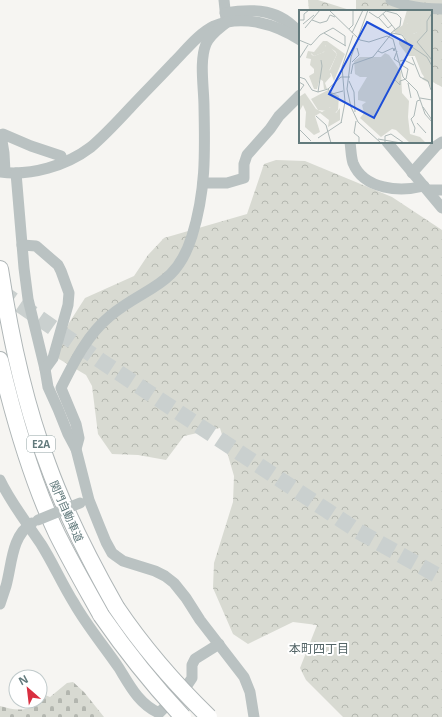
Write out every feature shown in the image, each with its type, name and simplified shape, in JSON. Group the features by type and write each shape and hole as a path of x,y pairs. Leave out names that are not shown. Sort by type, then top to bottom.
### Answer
{"highway":[{"name":"関門自動車道","path":"0,268 12,337 32,415 48,464 73,526 116,607 150,654 170,678 209,717"},
{"name":"関門自動車道","path":"0,360 17,425 41,497 76,571 101,615 136,663 157,689 183,717"}],"street":[{"path":"76,449 79,438 76,424 61,388 82,349 103,323 122,307 161,284 176,268 187,250 192,236 199,210 205,166 204,56 209,38 226,18 224,0"},
{"path":"391,0 400,4 415,7 442,8"},
{"path":"7,172 32,171 57,165 90,148 112,128 196,39 226,18 250,10 265,11 288,22 299,33"},
{"path":"226,18 273,26 299,39"},
{"path":"203,183 227,183 244,178 244,164 247,154 270,129 279,116 299,96"},
{"path":"61,156 31,146 3,134 1,135 7,172 20,225 28,299 46,369 48,387 76,449 84,502 112,553 123,561 166,576 174,583 186,598 244,677 250,692 254,717"},
{"path":"412,173 436,146 442,142"},
{"path":"350,143 353,164 360,174 370,182 383,187 442,190"},
{"path":"388,143 442,208"},
{"path":"22,245 36,246 58,265 69,293 68,306 54,358 46,369"},
{"path":"0,480 17,511 41,545 97,639 140,700 151,709 159,713 192,678 192,665 195,659 219,644"},
{"path":"0,604 6,586 13,550 22,533 28,526 38,520 84,502"}],"green space":[{"path":"308,0 318,0 350,10 309,10"},
{"path":"356,0 442,0 442,87 432,82 432,10 356,10"},
{"path":"276,160 305,161 392,197 442,230 442,717 343,717 306,680 300,668 317,625 293,622 248,644 233,634 213,588 214,563 233,502 234,476 220,428 184,436 166,460 138,455 112,454 98,434 92,386 86,375 59,359 56,354 69,323 85,298 134,276 148,255 164,238 247,214 264,164"},
{"path":"73,682 84,692 104,717 0,717 0,706 8,709 48,709 48,696 50,697 67,683"}],"tunnel":[{"path":"0,291 101,361 358,531 442,578"}],"district":[{"name":"本町四丁目","path":"319,648"}]}
